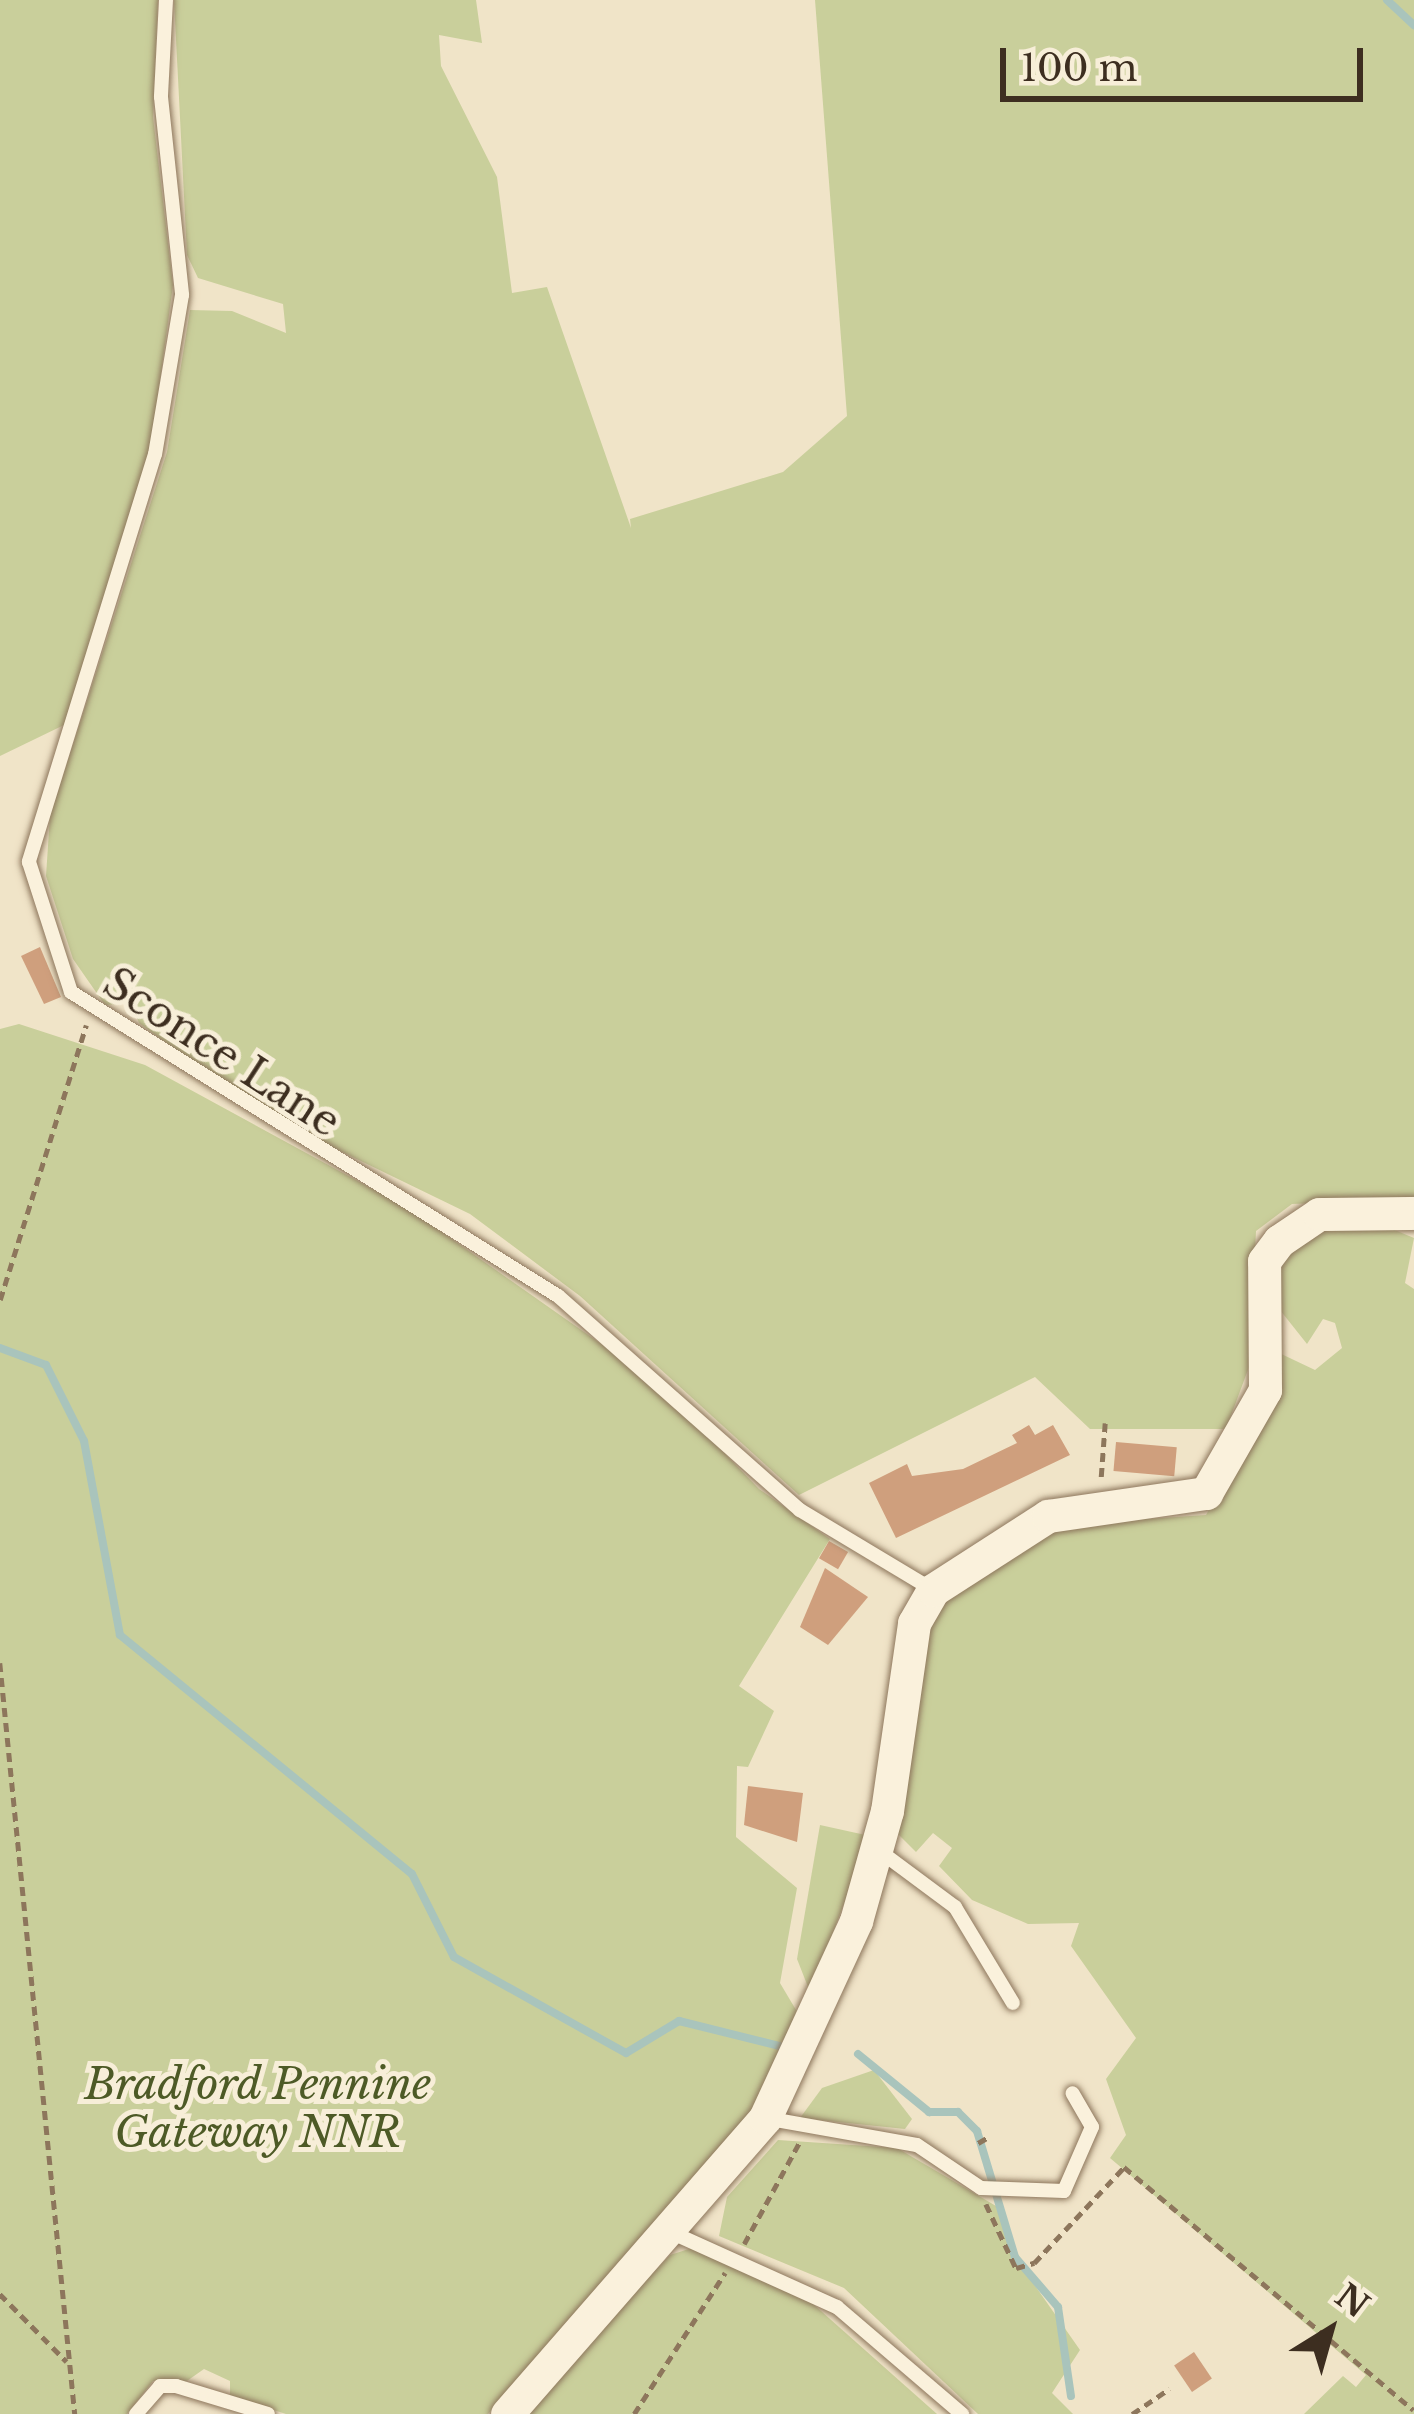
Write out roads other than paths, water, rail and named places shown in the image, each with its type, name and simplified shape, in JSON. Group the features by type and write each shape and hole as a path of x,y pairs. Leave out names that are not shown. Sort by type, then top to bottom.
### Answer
{"street":[{"path":"507,2414 675,2234 765,2118 877,1849 914,1623 933,1590 1013,1530 1096,1504 1177,1504 1225,1472 1265,1390 1264,1261 1294,1223 1414,1213"}],"lane":[{"name":"Sconce Lane","path":"166,0 161,97 182,295 154,454 28,862 40,918 90,1012 558,1297 800,1510 933,1590"},
{"path":"877,1849 955,1906 1013,2003"},
{"path":"765,2118 805,2133 917,2145 985,2189 1064,2191 1080,2170 1092,2117 1072,2092"},
{"path":"675,2234 837,2307 962,2414"},
{"path":"136,2414 160,2386 176,2386 268,2414"}],"waterway":[{"path":"1387,0 1414,25"},
{"path":"0,1348 46,1365 84,1441 120,1635 412,1874 454,1957 626,2053 679,2021 779,2046"},
{"path":"858,2054 929,2112 958,2112 977,2131 1015,2257 1058,2307 1071,2396"}],"park label":[{"name":"Bradford Pennine Gateway NNR","path":"258,2108"}]}
